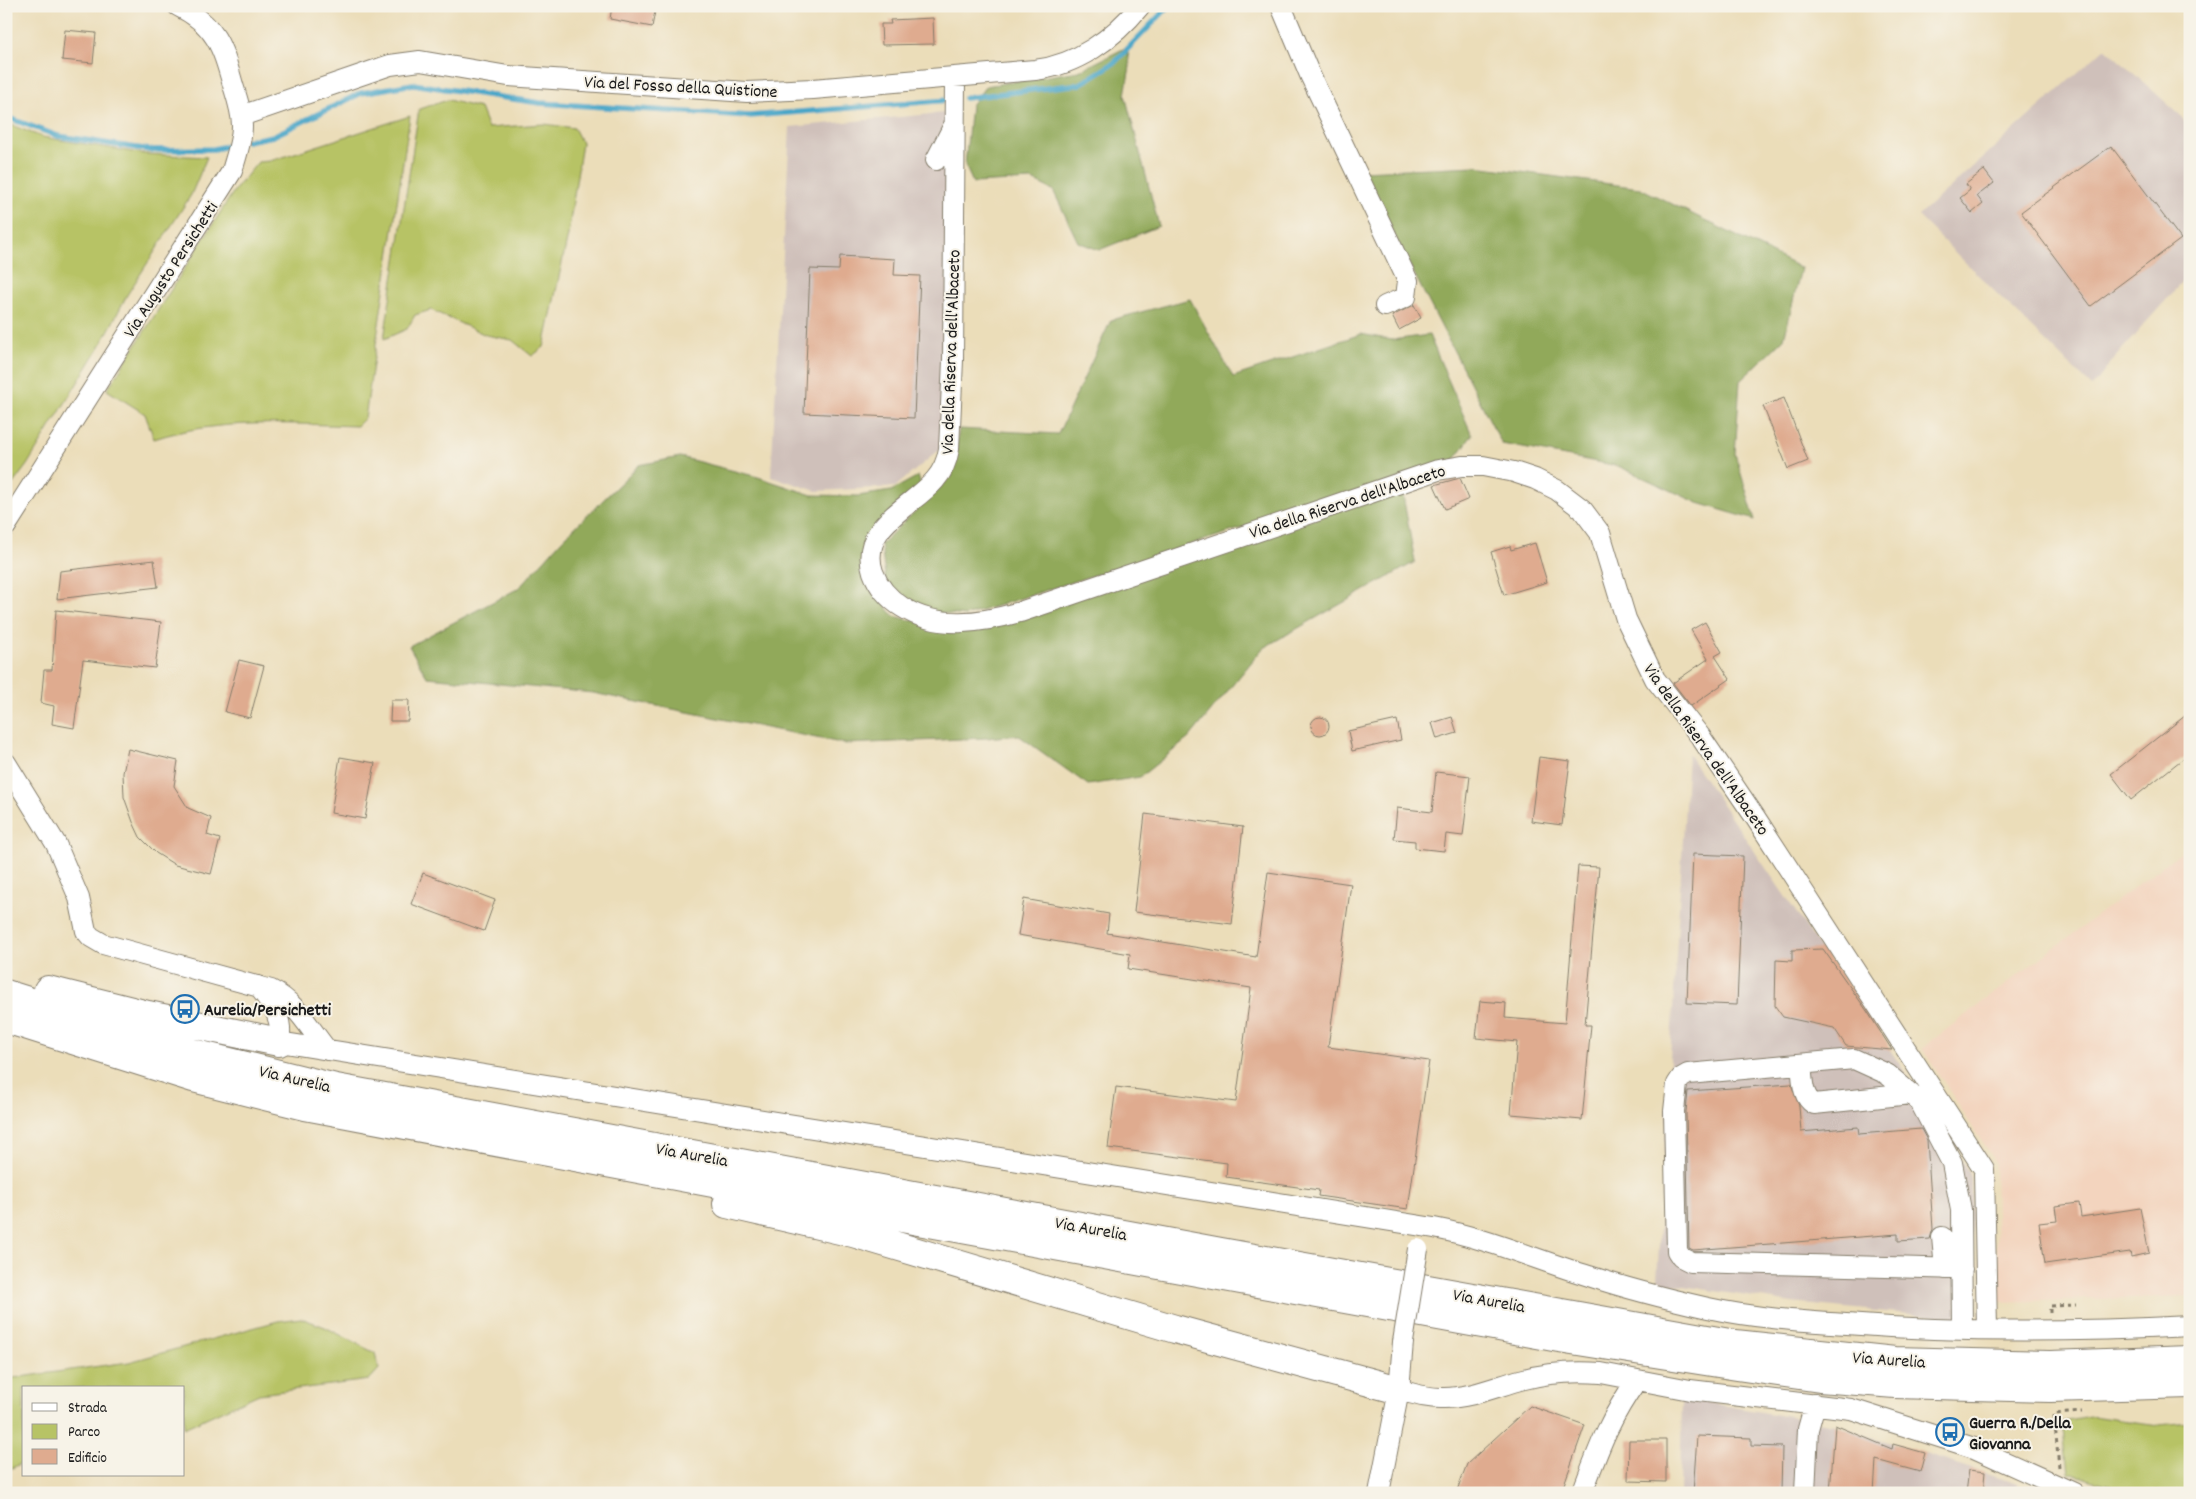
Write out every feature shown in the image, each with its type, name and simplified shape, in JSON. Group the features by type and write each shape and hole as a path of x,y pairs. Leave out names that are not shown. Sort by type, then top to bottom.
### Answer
{"highway":[{"path":"6,978 148,1015 278,1042"},
{"name":"Via Aurelia","path":"6,994 164,1045 260,1071 336,1088 1211,1250 1735,1344 1895,1361 2050,1365 2190,1360"},
{"name":"Via Aurelia","path":"6,1020 133,1061 224,1087 329,1111 1550,1337 1820,1378 1895,1384 2050,1388 2190,1384"},
{"path":"610,1164 654,1184 675,1191 852,1233 1175,1329 1399,1390"}],"street":[{"name":"Via Augusto Persichetti","path":"6,526 226,182 238,153 241,123 219,42 207,25 178,6"},
{"name":"Via del Fosso della Quistione","path":"241,123 390,65 410,61 433,62 508,76 718,91 786,91 955,84 1067,64 1100,44 1140,6"},
{"path":"1281,6 1310,75 1408,281 1406,297 1385,306"},
{"name":"Via della Riserva dell'Albaceto","path":"955,84 953,360 949,449 946,464 935,481 896,514 882,528 873,542 870,551 872,568 880,585 889,596 914,614 928,619 956,622 986,621 1020,612 1438,470 1469,465 1498,468 1529,476 1556,490 1582,509 1600,533 1626,619 1655,679 1700,736 1755,817 1984,1169 1987,1330"},
{"path":"936,160 955,118"},
{"path":"6,763 56,844 79,898 84,924 90,937 103,944 271,990 286,999 327,1050"},
{"path":"258,986 278,1015 280,1029 278,1042"},
{"name":"Via Aurelia","path":"278,1042 1460,1233 1658,1297 1711,1308 1794,1320 1962,1330 2051,1331 2190,1326"},
{"path":"1854,1059 1887,1074 1920,1102 1952,1163 1961,1210 1954,1269 1691,1262 1681,1257 1677,1251 1674,1111 1677,1084 1681,1078 1688,1074 1854,1059"},
{"path":"1801,1064 1804,1093 1808,1100 1814,1104 1911,1094"},
{"path":"1379,1493 1399,1390 1421,1226"},
{"path":"1942,1237 1954,1269 1962,1330"},
{"path":"1399,1390 1430,1398 1446,1398 1464,1396 1530,1378 1580,1372 1759,1400 1851,1409 1974,1448 2074,1493"},
{"path":"1582,1493 1605,1431 1619,1405 1637,1380"},
{"path":"1806,1493 1808,1429 1815,1404"}],"path":[{"path":"2050,1306 2076,1305"},
{"path":"2055,1485 2060,1472 2054,1414 2086,1411"}],"shaded area":[{"path":"2105,48 2180,115 2190,129 2190,288 2183,281 2118,354 2092,387 1918,216"},
{"path":"955,112 950,441 895,487 816,491 771,476 790,127"},
{"path":"1688,754 1905,1072 1971,1176 1972,1320 1792,1303 1664,1283 1657,1279"},
{"path":"2190,845 2190,1296 1998,1302 1995,1162 1922,1048"},
{"path":"1682,1398 1835,1425 2018,1484 2017,1493 1680,1493"}],"green space":[{"path":"1127,47 1130,66 1125,95 1159,226 1099,250 1078,242 1053,190 1032,180 973,183 965,165 971,105 986,86 1079,71"},
{"path":"448,100 480,108 488,128 544,124 574,128 582,143 568,235 544,347 532,356 512,340 486,335 431,310 415,315 407,329 384,339 419,109"},
{"path":"410,116 365,418 357,426 229,425 179,432 154,439 145,414 107,390 234,191 258,162 270,161"},
{"path":"6,123 42,137 145,154 207,157 191,195 127,295 102,343 27,465 6,493"},
{"path":"1476,166 1640,188 1801,268 1784,339 1740,381 1735,454 1755,520 1698,503 1618,466 1502,444 1361,171"},
{"path":"1190,299 1233,377 1361,334 1392,340 1429,335 1472,435 1454,461 965,616 925,611 886,584 881,544 952,476 959,429 1058,434 1111,320"},
{"path":"680,457 758,477 812,495 858,496 891,491 918,476 921,485 878,529 872,589 894,616 960,632 1402,490 1415,562 1263,648 1189,738 1140,777 1088,785 1018,735 846,744 593,693 427,677 409,646 519,588 563,539 639,465"},
{"path":"301,1318 325,1327 375,1353 379,1369 369,1380 259,1394 185,1428 185,1386 22,1386 22,1463 6,1471 6,1379 129,1362 278,1321"},
{"path":"2090,1416 2159,1425 2190,1422 2190,1493 2137,1493 2068,1473 2062,1421"}],"building":[{"path":"612,6 656,6 652,27 610,19"},
{"path":"933,18 934,44 882,45 881,24 891,24 890,20"},
{"path":"65,30 96,33 93,63 62,60"},
{"path":"2111,146 2181,239 2091,306 2021,212"},
{"path":"1984,170 1994,183 1977,196 1983,204 1972,213 1960,198 1970,190 1966,184"},
{"path":"840,256 895,259 894,275 920,276 914,418 804,413 810,269 839,270"},
{"path":"1414,305 1421,318 1399,330 1392,316"},
{"path":"1784,398 1808,461 1788,469 1763,406"},
{"path":"1460,478 1469,499 1445,509 1434,485"},
{"path":"1535,543 1547,582 1504,595 1491,552 1510,546 1511,550"},
{"path":"154,560 158,587 57,599 60,571"},
{"path":"56,610 161,622 155,668 83,660 74,728 52,724 54,706 41,703 44,670 52,670"},
{"path":"1705,622 1722,652 1715,656 1730,679 1691,706 1673,683 1708,659 1691,630"},
{"path":"239,660 264,666 250,718 225,712"},
{"path":"391,700 409,700 408,721 390,721"},
{"path":"2190,712 2190,753 2131,800 2111,774"},
{"path":"1316,717 1324,717 1329,722 1327,733 1316,735 1311,730 1311,722"},
{"path":"1452,717 1457,733 1437,739 1432,723"},
{"path":"1397,720 1401,740 1352,751 1348,731"},
{"path":"128,749 178,761 174,786 188,808 211,818 207,835 220,839 211,874 175,865 156,853 140,837 124,797 123,773"},
{"path":"340,757 375,763 365,819 331,813"},
{"path":"1539,757 1570,761 1562,825 1531,821"},
{"path":"1436,772 1470,776 1463,836 1446,834 1444,851 1415,848 1415,841 1394,839 1397,808 1432,812"},
{"path":"1145,814 1243,827 1232,924 1134,912"},
{"path":"1693,854 1743,856 1737,1005 1687,1003"},
{"path":"1578,866 1599,867 1585,1025 1591,1025 1582,1120 1511,1114 1517,1042 1476,1038 1480,1001 1506,1003 1505,1018 1565,1023"},
{"path":"1268,872 1351,884 1328,1047 1429,1061 1408,1209 1318,1196 1319,1190 1226,1177 1227,1163 1108,1148 1116,1087 1236,1102 1251,988 1128,969 1130,954 1018,935 1024,899 1109,914 1107,933 1256,957"},
{"path":"423,873 495,900 484,931 411,904"},
{"path":"1823,949 1892,1050 1846,1046 1834,1028 1783,1017 1775,1006 1776,960 1792,961 1792,950"},
{"path":"1791,1084 1799,1106 1801,1132 1858,1127 1859,1134 1921,1129 1927,1140 1933,1229 1930,1239 1898,1241 1898,1234 1693,1250 1689,1248 1686,1112 1688,1091"},
{"path":"2079,1203 2081,1217 2140,1208 2149,1253 2131,1257 2130,1252 2045,1264 2039,1223 2057,1221 2055,1206"},
{"path":"1530,1406 1585,1425 1562,1490 1557,1488 1556,1493 1456,1493 1467,1464"},
{"path":"1835,1425 1892,1449 1893,1444 1925,1453 1920,1472 1876,1460 1874,1493 1830,1493"},
{"path":"1697,1436 1751,1438 1751,1446 1782,1447 1781,1493 1693,1493"},
{"path":"1629,1440 1666,1440 1666,1482 1628,1481"},
{"path":"1969,1470 1985,1472 1983,1493 1966,1493"}],"waterway":[{"path":"965,98 1080,84 1114,63 1169,6"},
{"path":"247,141 273,136 361,93 413,84 540,103 750,116 949,100"},
{"path":"6,117 58,136 150,150 214,149 231,145"}],"place":[{"name":"Aurelia/Persichetti","path":"185,1009"},
{"name":"Guerra R./Della Giovanna","path":"1950,1432"}]}
